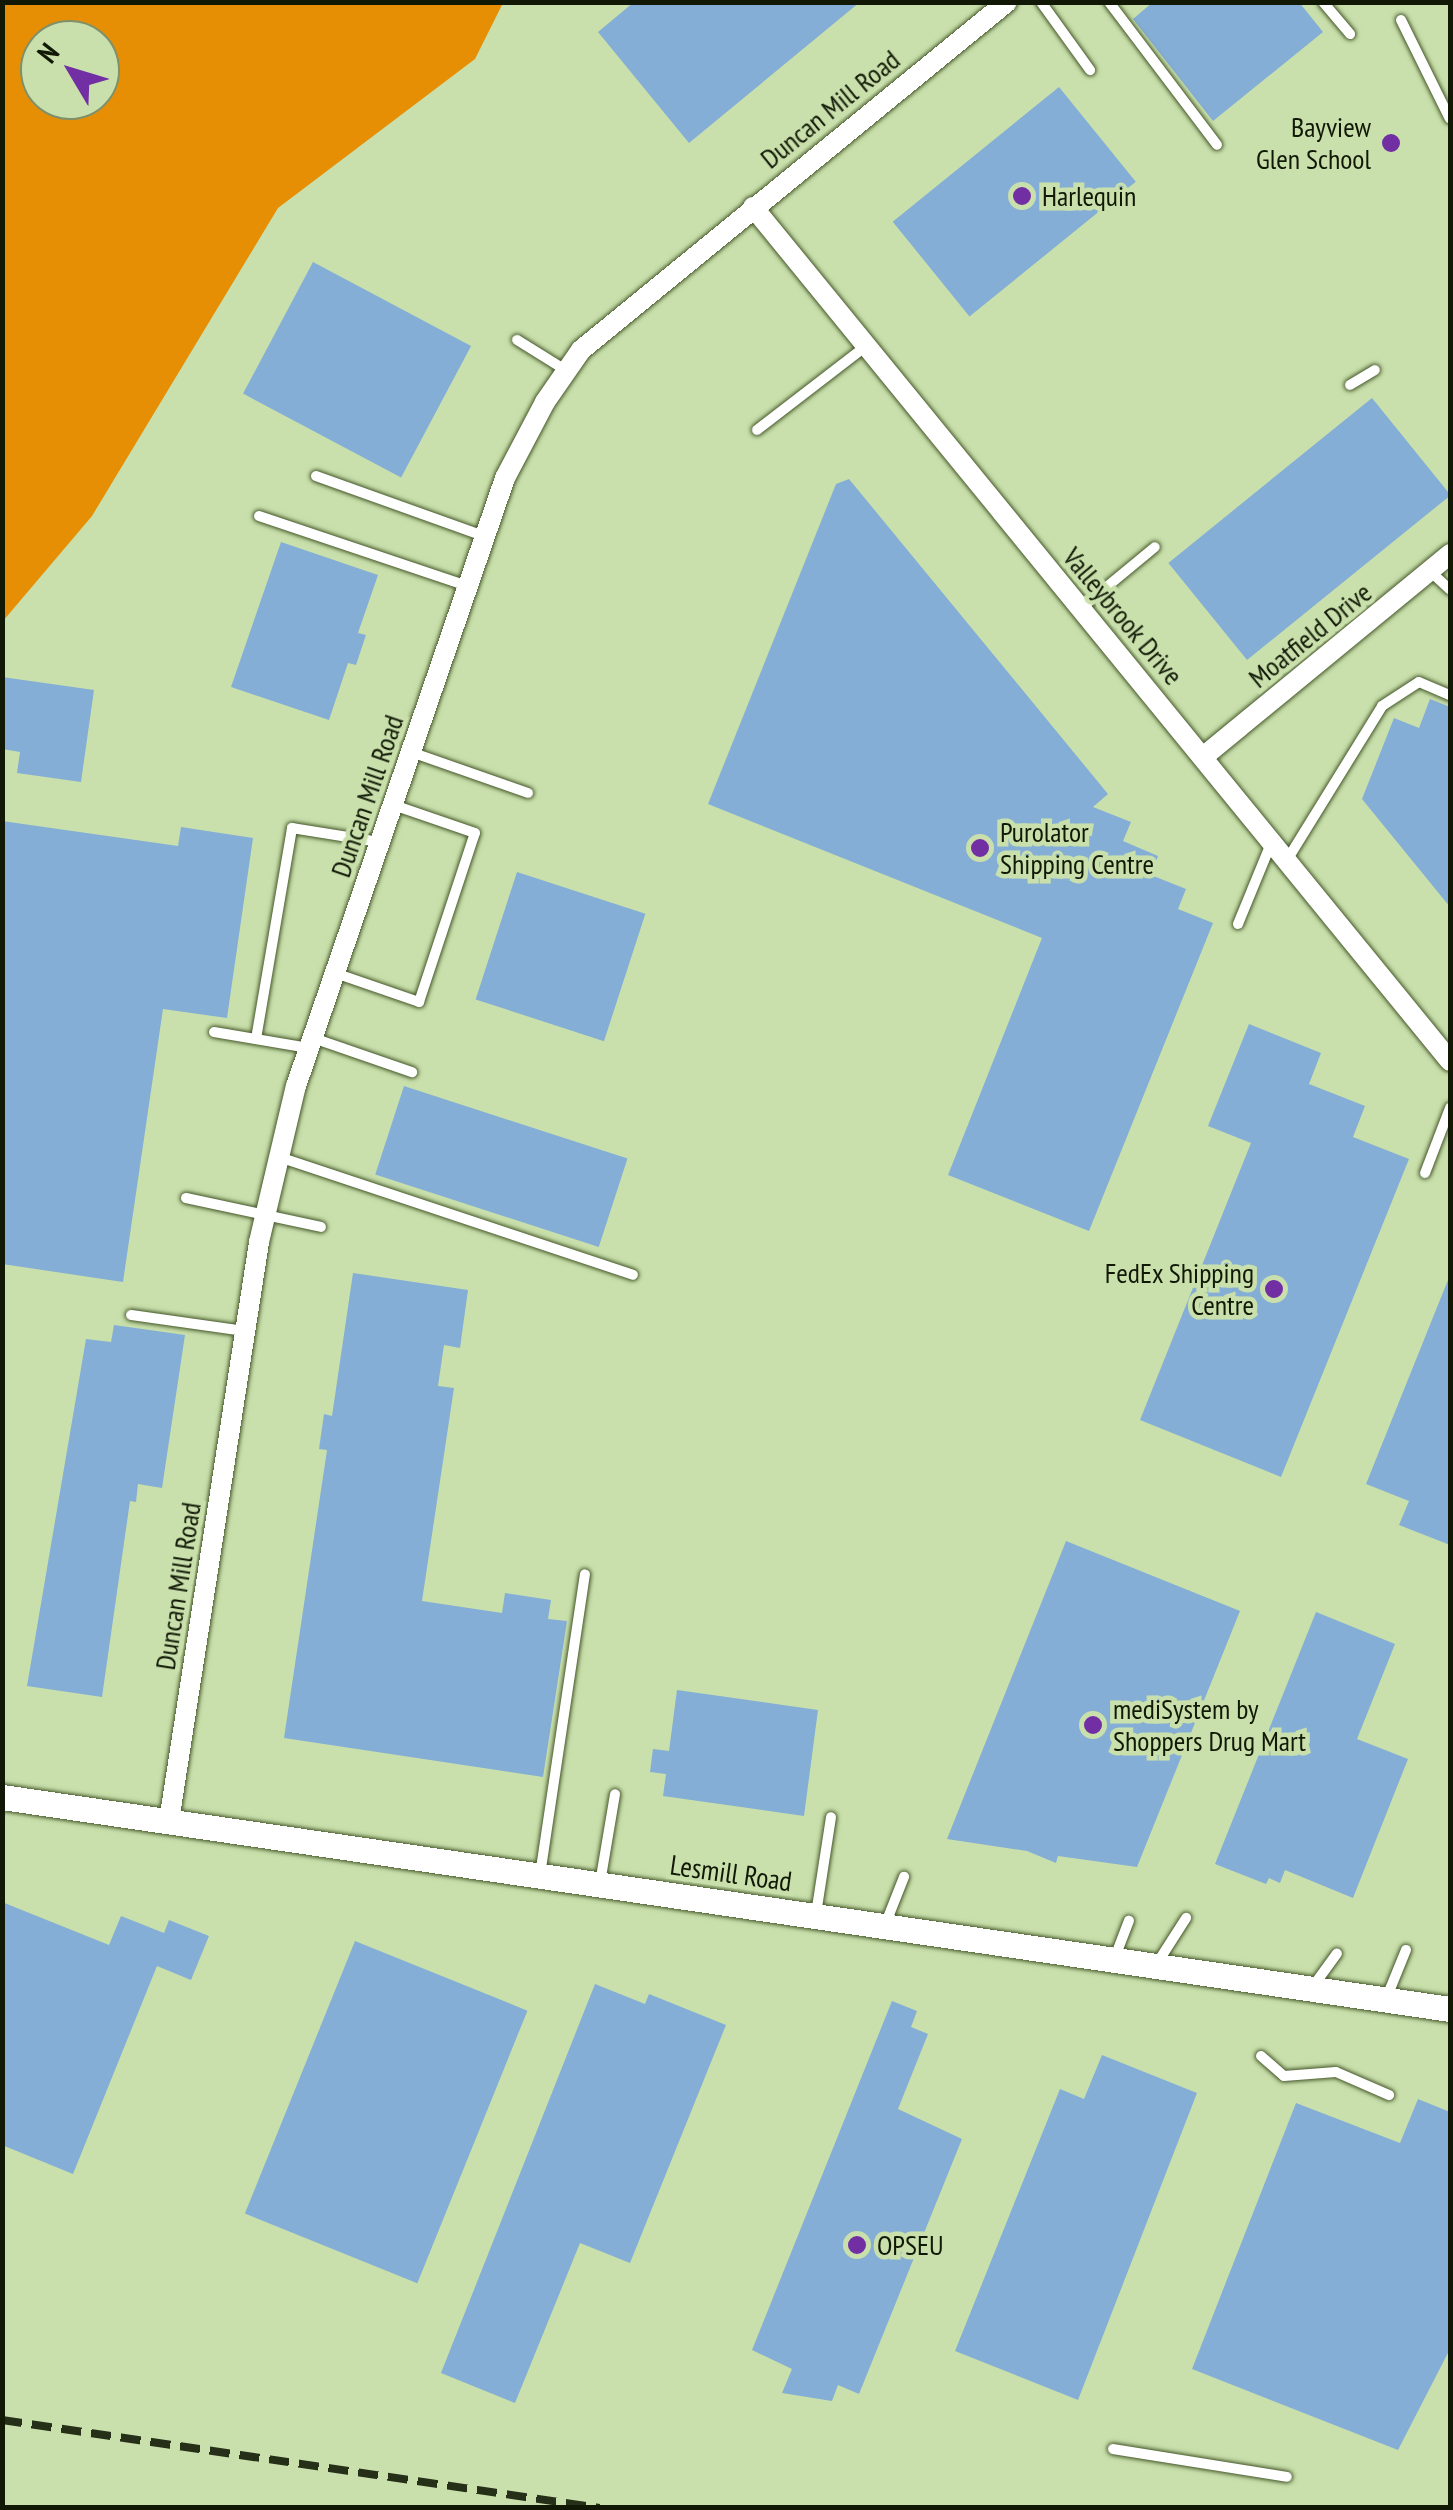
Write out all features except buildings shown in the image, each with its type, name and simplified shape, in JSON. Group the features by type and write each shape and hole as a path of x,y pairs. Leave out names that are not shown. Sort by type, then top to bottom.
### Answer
{"street":[{"name":"Duncan Mill Road","path":"169,1821 245,1331 279,1157 311,1043 505,478 566,371 630,305 1007,2"},
{"name":"Valleybrook Drive","path":"753,206 1450,1061"},
{"name":"Moatfield Drive","path":"1203,757 1450,554"},
{"name":"Lesmill Road","path":"2,1797 1450,2009"}],"lane":[{"path":"1041,2 1090,70"},
{"path":"1109,2 1218,145"},
{"path":"1323,2 1350,34"},
{"path":"1401,20 1450,119"},
{"path":"517,340 566,371"},
{"path":"757,430 866,346"},
{"path":"1350,385 1376,370"},
{"path":"316,476 485,537"},
{"path":"259,516 468,586"},
{"path":"1080,609 1156,547"},
{"path":"1431,572 1450,590"},
{"path":"1287,860 1382,706 1420,682 1450,695"},
{"path":"411,752 528,793"},
{"path":"335,973 419,1002 475,833 393,804"},
{"path":"256,1039 292,828 380,842"},
{"path":"1238,924 1272,841"},
{"path":"214,1032 311,1043 412,1072"},
{"path":"1425,1173 1450,1108"},
{"path":"279,1157 632,1275"},
{"path":"186,1198 266,1211 321,1227"},
{"path":"131,1315 245,1331"},
{"path":"540,1876 585,1574"},
{"path":"600,1884 614,1794"},
{"path":"816,1915 831,1816"},
{"path":"885,1926 904,1878"},
{"path":"1155,1966 1186,1918"},
{"path":"1114,1960 1130,1921"},
{"path":"1386,2000 1406,1950"},
{"path":"1311,1988 1337,1953"},
{"path":"1261,2056 1284,2076 1336,2072 1389,2095"},
{"path":"1114,2449 1287,2477"}],"shaded area":[{"path":"3,2 503,3 475,59 278,208 92,516 3,621"}],"railway":[{"path":"2,2420 600,2508"}],"place":[{"name":"Bayview Glen School","path":"1391,143"},
{"name":"Harlequin","path":"1022,196"},
{"name":"Purolator Shipping Centre","path":"980,848"},
{"name":"FedEx Shipping Centre","path":"1274,1289"},
{"name":"mediSystem by Shoppers Drug Mart","path":"1093,1725"},
{"name":"OPSEU","path":"857,2245"}]}
